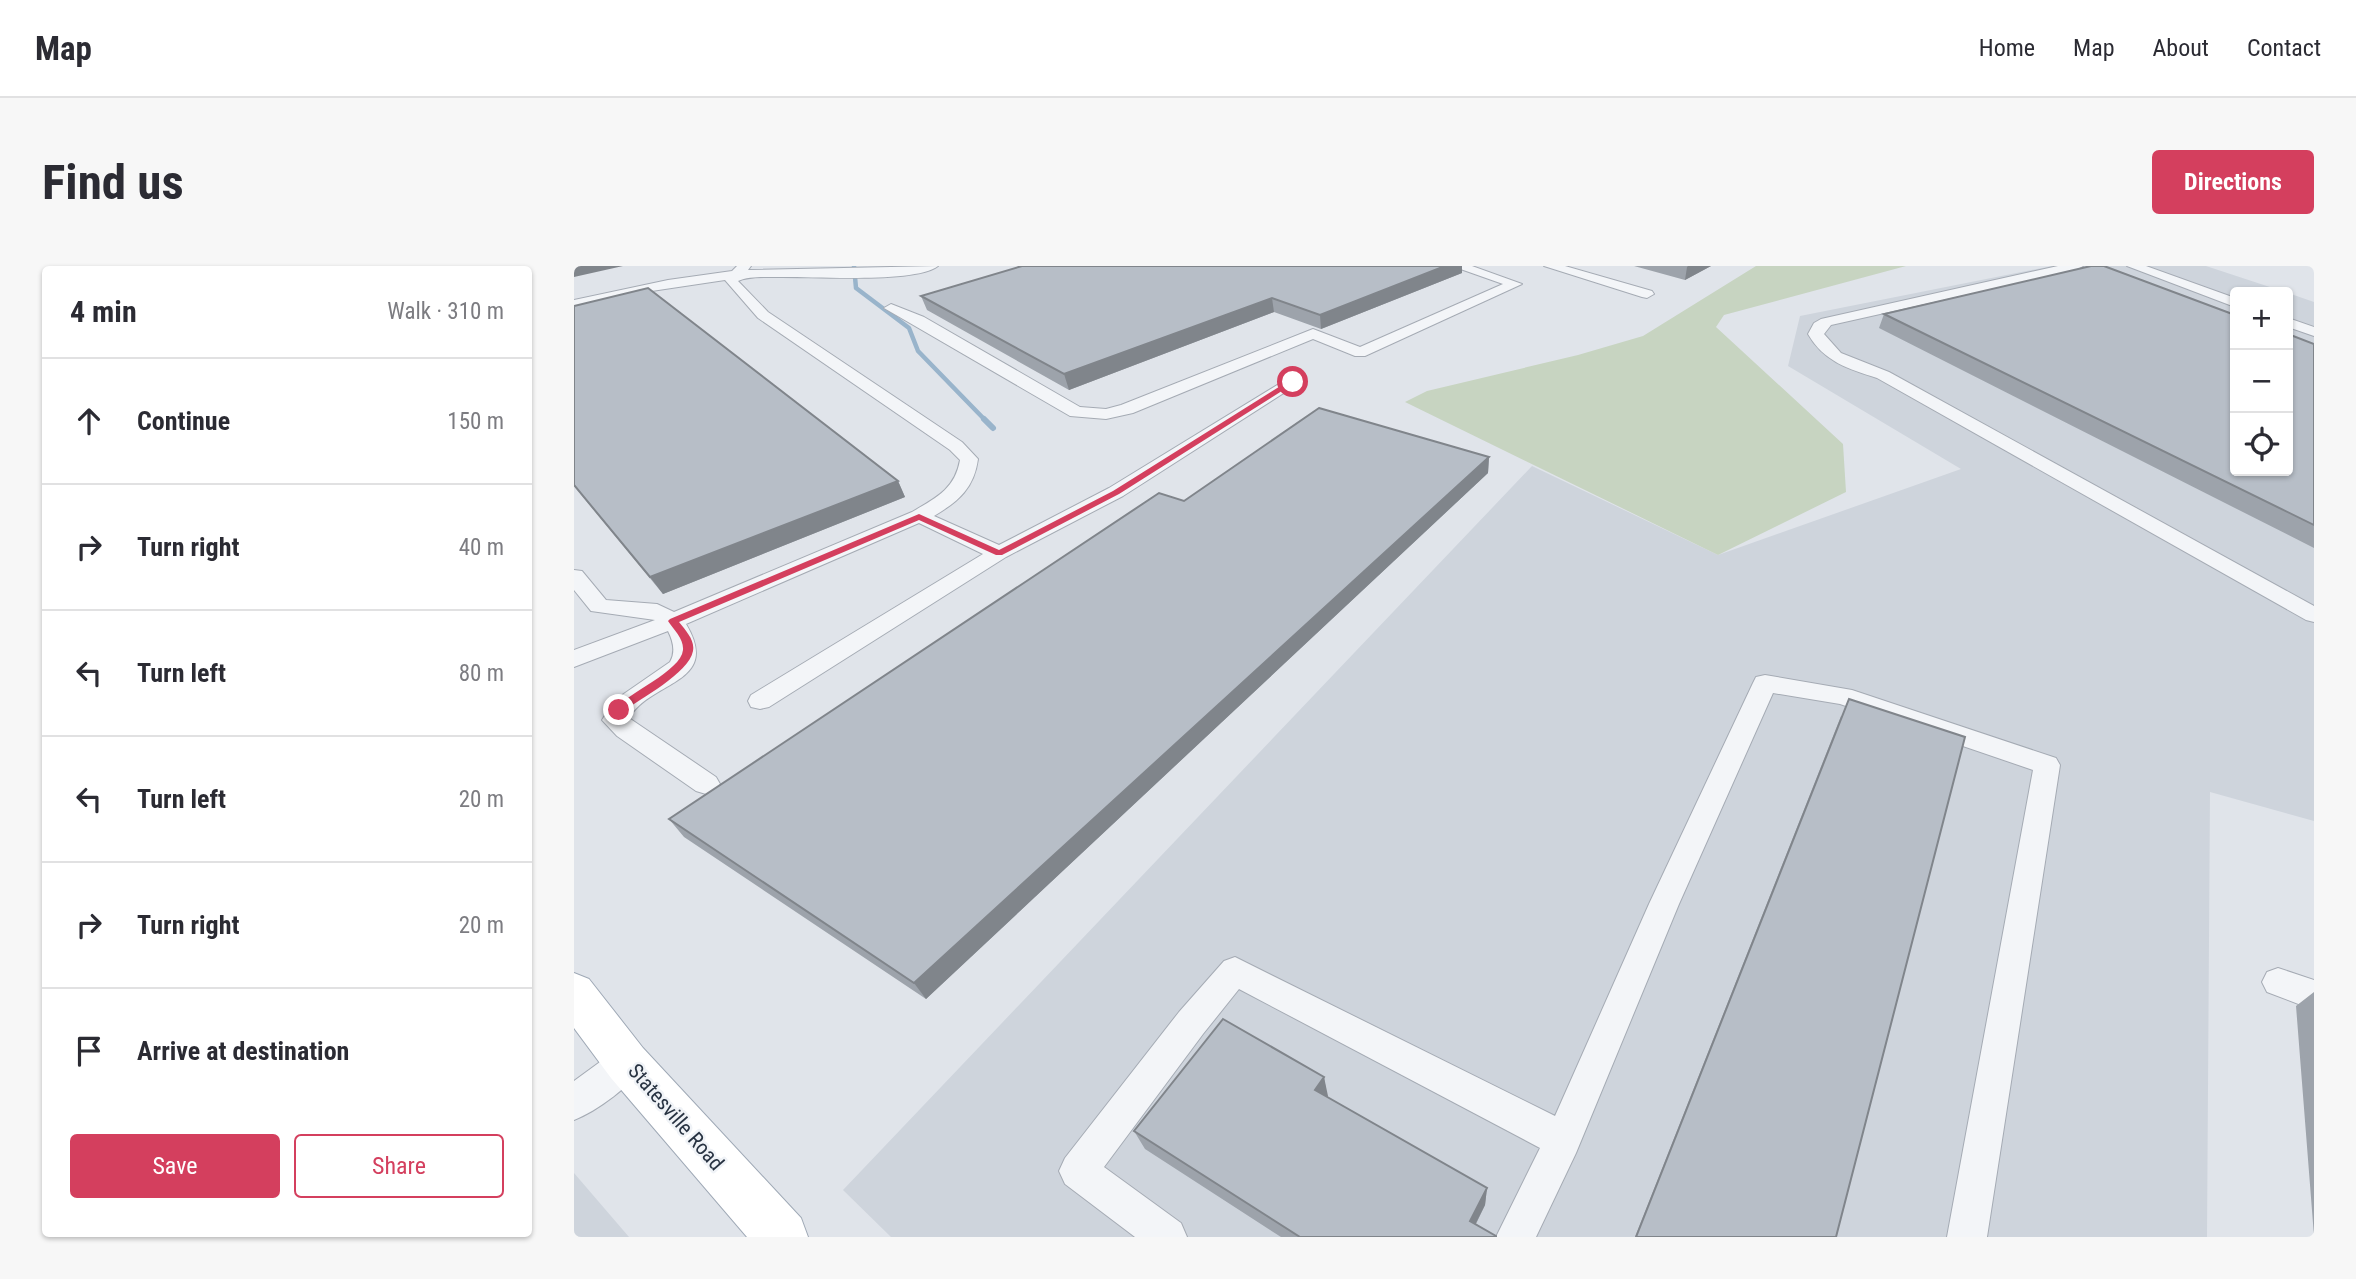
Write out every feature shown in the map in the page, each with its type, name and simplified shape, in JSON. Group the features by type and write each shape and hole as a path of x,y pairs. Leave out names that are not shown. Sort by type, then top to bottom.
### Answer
{"main road":[{"name":"Statesville Road","path":"574,993 627,1063 782,1237"}],"street":[{"path":"574,304 651,285 739,270 877,272 931,266"},
{"path":"877,272 884,300 1076,412 1105,414 1128,409 1313,334 1360,353 1515,284 1459,266"},
{"path":"1551,266 1647,295"},
{"path":"2076,266 1826,322 1819,326 1816,334 1820,345 1831,354 1883,374 2314,615"},
{"path":"2134,266 2230,301"},
{"path":"574,659 673,621 919,516 952,496 967,477 969,459 956,446 763,315 731,281 739,270"},
{"path":"884,300 917,300"},
{"path":"2293,324 2314,332"},
{"path":"999,553 1116,492 1293,382"},
{"path":"574,576 599,606 657,611 673,621 686,638 688,650 681,665 634,697 619,710 615,720 706,784"},
{"path":"1516,1237 1563,1140 1664,904 1765,683 1843,696 2048,765 1967,1237"},
{"path":"1167,1237 1079,1171 1191,1023 1235,971 1563,1140"},
{"path":"2278,982 2314,995"},
{"path":"574,1103 627,1063"}],"lane":[{"path":"919,516 999,553"},
{"path":"760,701 999,553"}],"shaded area":[{"path":"2052,266 2206,266 2270,287 2230,287 2230,476 2293,476 2293,295 2314,302 2314,821 2210,792 2207,1237 891,1237 843,1190 1532,466 1718,555 1961,469 1788,366 1800,316"},
{"path":"574,1173 629,1237 574,1237"}],"green space":[{"path":"1756,266 1906,266 1724,315 1716,327 1843,444 1846,492 1718,555 1405,402 1427,391 1578,355 1643,336"}],"building":[{"path":"1022,266 1445,266 1320,315 1272,298 1064,374 921,296"},
{"path":"2091,266 2104,266 2230,313 2230,476 2293,476 2293,336 2314,344 2314,525 1884,314"},
{"path":"648,288 898,481 650,577 574,485 574,306"},
{"path":"1319,408 1489,457 914,983 669,819 1159,493 1184,501"},
{"path":"1849,699 1965,737 1836,1237 1636,1237"},
{"path":"1223,1019 1324,1077 1315,1090 1487,1188 1470,1221 1496,1237 1300,1237 1134,1131"}],"waterway":[{"path":"854,266 856,288 909,328 918,351 986,421"},
{"path":"986,421 993,428"}],"route":[{"path":"619,710 681,665 688,650 686,638 673,621 919,516 999,553 1116,492 1293,382"}]}
